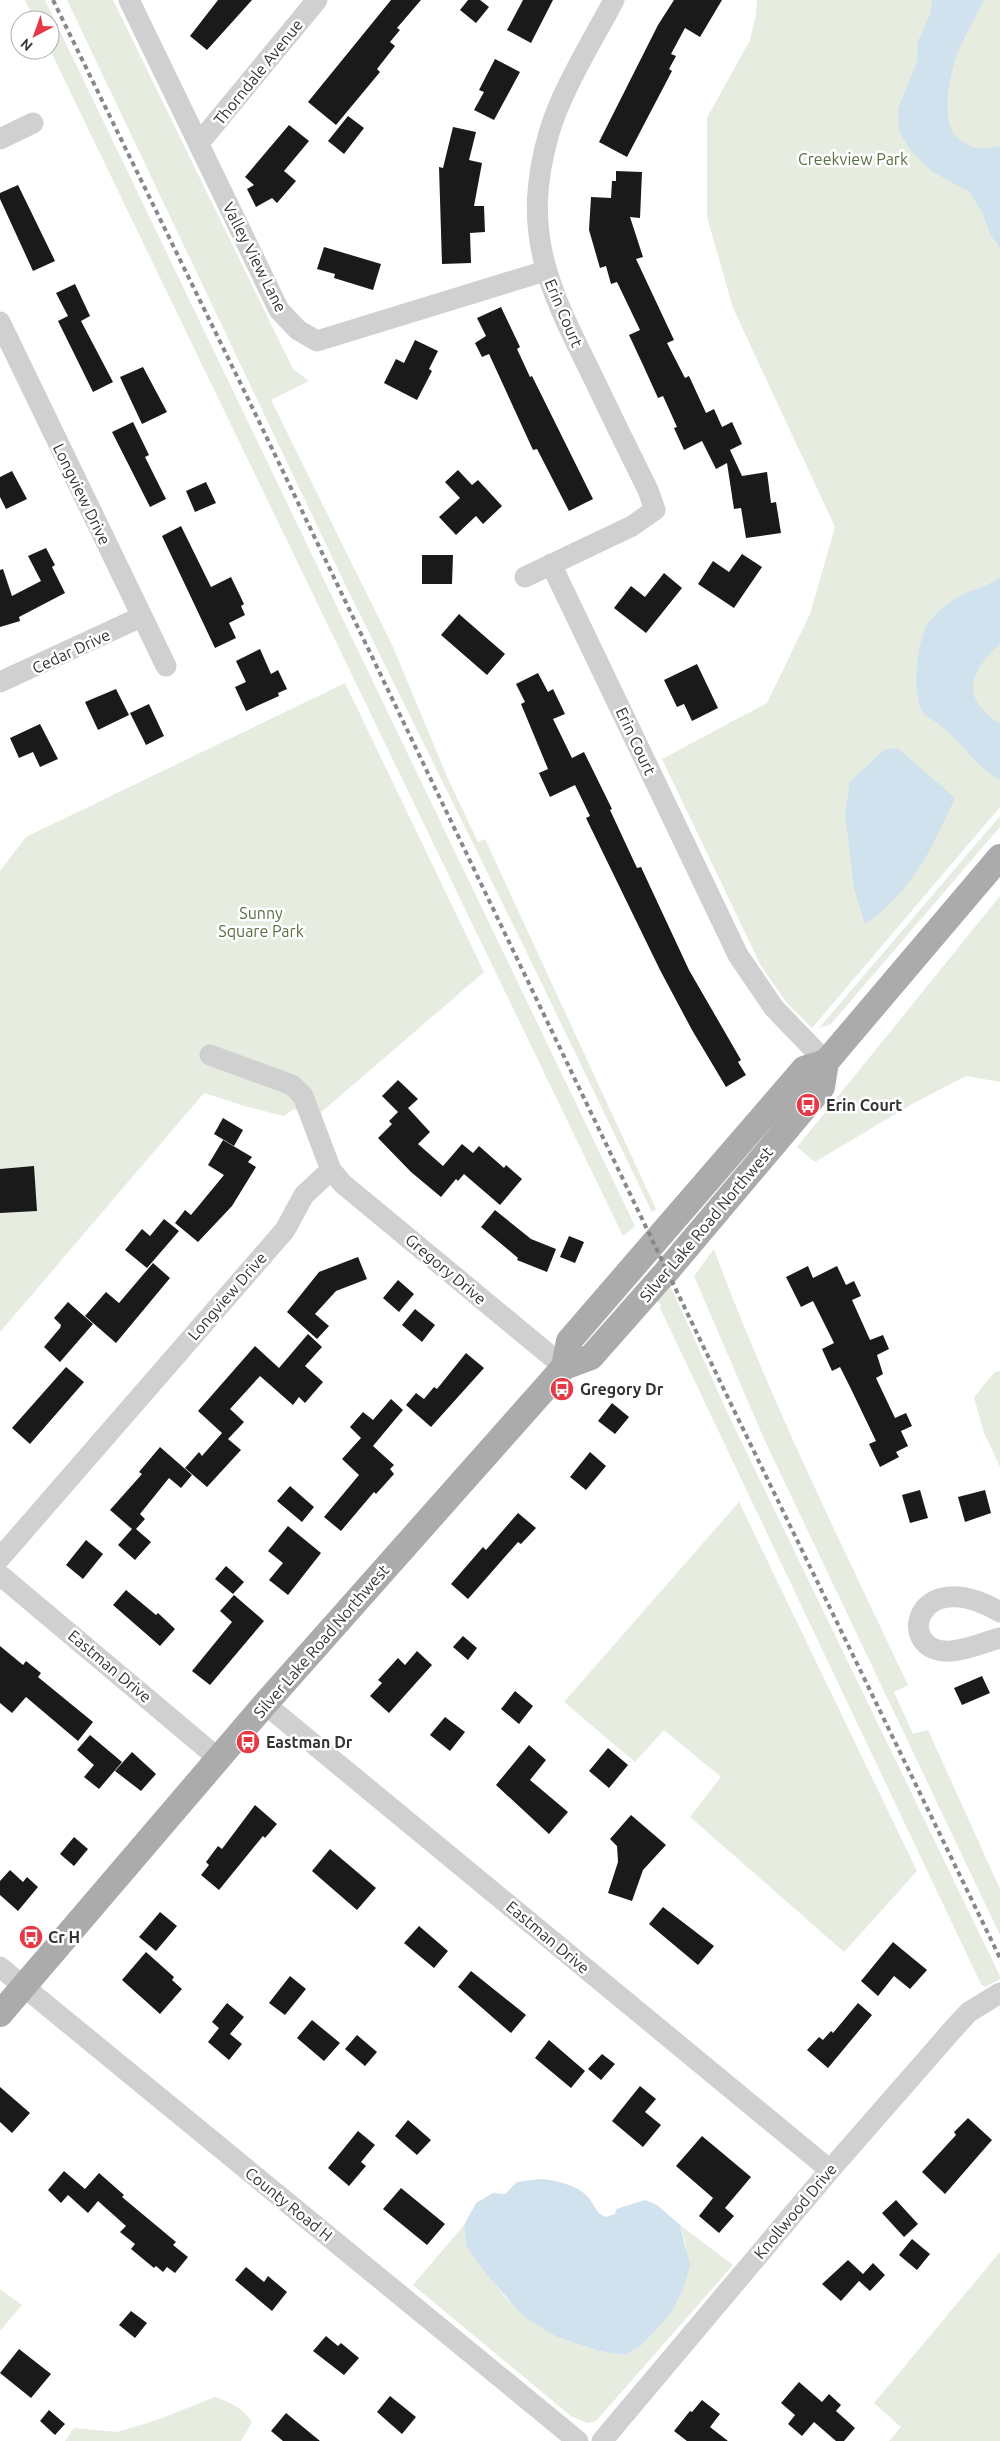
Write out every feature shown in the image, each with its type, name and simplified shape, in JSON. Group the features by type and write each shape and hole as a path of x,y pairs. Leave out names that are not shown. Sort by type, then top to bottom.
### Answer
{"main road":[{"name":"Silver Lake Road Northwest","path":"0,2014 266,1704 564,1367 569,1341 804,1069 826,1062 1000,857"}],"street":[{"name":"Valley View Lane","path":"130,0 279,310 298,330 317,341 545,271"},
{"name":"Thorndale Avenue","path":"199,143 317,0"},
{"name":"Erin Court","path":"525,577 632,526 655,510 648,490 558,307 545,271 539,236 537,200 541,165 550,130 562,101 614,0"},
{"path":"0,138 33,123"},
{"name":"Longview Drive","path":"0,322 166,666"},
{"name":"Erin Court","path":"551,564 738,956 774,1008 826,1062"},
{"name":"Cedar Drive","path":"0,682 141,617"},
{"path":"210,1055 292,1084 303,1096 331,1170"},
{"name":"Longview Drive","path":"0,1558 285,1230 304,1195 331,1170"},
{"name":"Gregory Drive","path":"331,1170 343,1184 564,1367"},
{"name":"Eastman Drive","path":"0,1575 219,1758"},
{"path":"1000,1612 960,1596 942,1597 925,1609 917,1625 918,1633 929,1644 939,1650 951,1651 1000,1638"},
{"name":"Eastman Drive","path":"266,1704 830,2170"},
{"name":"County Road H","path":"0,1967 578,2441"},
{"name":"Knollwood Drive","path":"602,2441 830,2170 965,2017 984,2001 1000,1993"}],"green space":[{"path":"25,0 45,0 50,10 30,10"},
{"path":"67,0 113,0 293,369 309,381 271,400 393,647 448,779 478,842 485,839 656,1209 652,1212 343,580"},
{"name":"Creekview Park","path":"757,0 1000,0 1000,807 812,1028 787,1003 761,966 662,759 767,703 810,614 835,527 733,308 707,217 707,118 750,40 756,15"},
{"path":"60,31 635,1226 623,1236 55,60 60,60"},
{"name":"Sunny Square Park","path":"345,683 484,972 304,1127 300,1112 294,1109 284,1116 204,1093 0,1332 0,871 26,837"},
{"path":"1000,816 1000,827 831,1024 819,1028"},
{"path":"1000,896 1000,1082 966,1076 912,1104 815,1162 797,1147"},
{"path":"714,1249 735,1305 782,1414 831,1523 908,1685 894,1692 913,1734 928,1730 1000,1889 1000,1935 765,1441 694,1276"},
{"path":"671,1287 728,1414 1000,1976 1000,1979 985,1987 981,1984 660,1308 661,1305 657,1301"},
{"path":"1000,1371 1000,1467 984,1433 974,1397 995,1372"},
{"path":"739,1502 917,1871 844,1952 690,1817 721,1777 664,1730 635,1762 564,1702"},
{"path":"464,2225 466,2246 506,2298 557,2337 599,2351 625,2355 642,2345 670,2315 683,2290 686,2244 680,2225 733,2265 596,2421 587,2423 571,2416 413,2285"},
{"path":"1000,2252 1000,2441 889,2441 901,2427 874,2403"},
{"path":"0,2289 22,2305 0,2331"},
{"path":"215,2397 226,2401 245,2413 252,2422 241,2441 65,2441 74,2428 117,2432 157,2420"}],"water":[{"path":"932,0 984,0 959,49 952,70 948,110 949,122 953,133 960,140 970,146 979,148 1000,146 1000,248 990,234 983,214 970,192 931,171 909,148 899,131 898,109 917,61 918,41 930,14"},
{"path":"1000,577 1000,644 981,665 975,675 973,685 974,695 979,704 987,714 1000,724 1000,780 976,762 949,732 923,712 918,701 916,678 922,639 933,617 956,598"},
{"path":"897,748 955,798 919,868 896,898 865,924 854,889 845,815 850,782 884,750"},
{"path":"540,2179 559,2182 578,2189 588,2197 600,2214 606,2217 615,2214 616,2209 645,2200 657,2205 680,2225 690,2265 683,2290 670,2315 642,2345 625,2355 599,2351 557,2337 524,2317 488,2276 466,2246 464,2225 476,2203 493,2193 505,2194 517,2182"}],"building":[{"path":"218,0 252,0 207,50 190,36"},
{"path":"391,0 421,0 397,28 400,30 390,42 395,46 377,69 380,72 336,125 308,102"},
{"path":"468,0 480,0 489,7 476,23 460,10"},
{"path":"523,0 553,0 531,43 507,30"},
{"path":"674,0 722,0 700,37 685,28 671,54 676,56 669,69 672,71 627,157 599,142 658,25"},
{"path":"495,59 520,72 494,120 474,110 484,92 479,90"},
{"path":"348,116 364,128 344,154 328,141"},
{"path":"289,125 309,141 284,171 296,181 277,203 272,198 256,207 247,189 254,185 245,177"},
{"path":"453,127 476,132 469,160 482,163 474,206 484,206 485,232 470,233 471,263 442,264 439,167 443,168"},
{"path":"616,171 642,172 640,218 630,217 643,257 636,259 674,340 667,343 685,378 689,376 706,413 714,409 722,427 732,422 742,444 730,450 742,476 767,472 771,503 776,502 781,533 746,538 741,508 734,509 727,463 716,469 702,441 684,450 674,428 677,427 663,396 658,398 629,335 640,330 617,282 611,284 606,266 600,268 589,230 591,197 611,198 612,181 616,181"},
{"path":"18,185 55,261 33,271 0,199 0,193"},
{"path":"324,247 381,264 373,290 334,278 335,274 317,269"},
{"path":"75,284 90,316 81,321 113,382 93,392 58,321 68,316 56,293"},
{"path":"501,307 520,347 517,349 530,377 532,376 593,499 569,511 537,449 533,450 489,354 482,357 475,343 486,336 477,318"},
{"path":"415,340 438,351 429,369 432,371 417,400 384,383 396,359 404,363"},
{"path":"143,367 167,412 142,424 120,377"},
{"path":"133,422 149,455 145,457 166,499 150,507 112,432"},
{"path":"458,470 472,485 478,480 502,506 483,524 476,516 456,535 439,517 460,498 445,482"},
{"path":"12,471 27,499 6,509 0,497 0,477"},
{"path":"206,482 216,503 195,512 186,491"},
{"path":"181,526 211,587 231,577 244,604 241,606 245,615 229,623 236,638 215,648 162,536"},
{"path":"46,548 55,565 52,567 65,593 19,617 20,621 0,627 0,570 3,569 12,596 41,581 28,556"},
{"path":"742,554 762,567 734,608 698,584 713,561 729,572"},
{"path":"422,555 453,555 452,584 422,584"},
{"path":"664,573 682,588 646,633 614,608 631,586 645,597"},
{"path":"459,614 505,654 487,675 441,635"},
{"path":"260,649 271,674 278,670 287,689 278,693 279,696 246,711 235,687 246,682 236,661"},
{"path":"697,664 718,708 692,721 684,704 677,707 664,680"},
{"path":"538,673 548,692 553,689 565,714 553,719 572,758 584,752 612,809 610,810 637,868 641,867 689,970 741,1060 738,1062 746,1075 726,1087 692,1030 660,970 586,818 590,816 575,785 550,797 539,773 548,769 521,704 525,702 516,684"},
{"path":"116,689 129,715 98,730 85,702"},
{"path":"149,704 164,736 146,745 130,713"},
{"path":"40,724 58,759 40,767 33,752 19,758 10,738"},
{"path":"398,1080 418,1099 408,1108 430,1132 418,1144 443,1166 462,1144 473,1153 479,1146 504,1168 506,1165 522,1179 500,1205 464,1174 458,1181 456,1179 441,1197 411,1172 378,1138 392,1124 389,1121 398,1112 382,1096"},
{"path":"223,1118 243,1130 234,1146 214,1134"},
{"path":"223,1140 252,1157 248,1162 256,1167 232,1206 198,1242 175,1223 185,1210 191,1215 224,1175 208,1165"},
{"path":"34,1166 37,1211 0,1213 0,1169"},
{"path":"495,1210 531,1239 556,1249 547,1272 517,1260 518,1258 481,1227"},
{"path":"164,1219 179,1231 147,1268 125,1250 142,1229 150,1236"},
{"path":"569,1236 584,1242 575,1263 560,1257"},
{"path":"358,1257 367,1279 336,1291 315,1314 329,1326 317,1339 287,1312 319,1272"},
{"path":"153,1263 170,1278 116,1343 85,1316 106,1292 119,1303"},
{"path":"808,1266 813,1278 837,1266 846,1285 854,1281 861,1296 852,1300 870,1340 883,1335 889,1349 877,1355 883,1374 876,1378 895,1418 906,1413 912,1426 901,1431 908,1446 896,1452 899,1457 880,1467 869,1444 876,1441 851,1389 840,1367 832,1371 822,1349 834,1343 813,1301 801,1307 786,1277"},
{"path":"398,1280 414,1294 399,1312 383,1298"},
{"path":"68,1302 93,1324 60,1362 44,1347 60,1328 61,1325 54,1318"},
{"path":"415,1309 435,1325 422,1342 402,1325"},
{"path":"308,1334 322,1347 305,1366 323,1382 305,1403 299,1397 293,1405 260,1376 230,1409 244,1422 228,1439 241,1450 207,1487 185,1468 199,1452 202,1456 222,1433 198,1411 255,1346 279,1368"},
{"path":"466,1353 484,1368 431,1427 406,1405 416,1393 424,1399 434,1387 437,1389"},
{"path":"66,1367 84,1382 30,1444 12,1428"},
{"path":"391,1399 403,1410 373,1446 394,1465 390,1469 394,1474 376,1494 374,1492 341,1531 324,1517 359,1475 342,1459 361,1438 350,1427 363,1412 373,1420"},
{"path":"612,1403 629,1417 615,1434 598,1421"},
{"path":"160,1447 192,1475 181,1488 169,1478 140,1514 145,1519 136,1529 151,1542 135,1560 118,1545 132,1529 110,1510 142,1474 139,1472"},
{"path":"590,1452 606,1466 586,1490 570,1477"},
{"path":"290,1486 314,1507 302,1522 277,1501"},
{"path":"920,1490 928,1518 910,1523 902,1495"},
{"path":"985,1490 991,1513 965,1522 958,1497"},
{"path":"518,1513 536,1528 521,1544 518,1542 468,1599 451,1584 483,1547 486,1550"},
{"path":"288,1526 321,1553 288,1595 269,1580 283,1563 268,1551"},
{"path":"86,1540 103,1554 83,1579 66,1565"},
{"path":"226,1566 244,1582 233,1594 215,1579"},
{"path":"126,1590 156,1615 158,1613 175,1629 160,1646 113,1605"},
{"path":"234,1595 264,1621 210,1685 192,1671 232,1622 220,1611"},
{"path":"463,1636 477,1648 468,1660 453,1647"},
{"path":"0,1646 23,1665 26,1661 41,1673 38,1677 93,1722 78,1741 26,1697 12,1713 0,1703"},
{"path":"417,1651 432,1665 389,1713 370,1696 382,1683 378,1680 398,1658 405,1665"},
{"path":"982,1676 990,1693 962,1705 954,1688"},
{"path":"515,1691 533,1706 519,1724 501,1709"},
{"path":"445,1717 465,1732 450,1751 430,1735"},
{"path":"90,1735 122,1762 99,1789 84,1777 94,1765 77,1750"},
{"path":"529,1745 546,1760 530,1780 568,1812 549,1834 496,1785"},
{"path":"608,1748 628,1765 609,1788 589,1771"},
{"path":"132,1752 156,1774 141,1791 115,1771"},
{"path":"255,1805 277,1824 265,1838 263,1836 219,1890 201,1875 209,1865 206,1862 218,1846 222,1849"},
{"path":"631,1815 666,1845 643,1870 632,1901 608,1893 618,1862 617,1846 610,1839"},
{"path":"74,1837 88,1849 74,1866 60,1854"},
{"path":"330,1849 376,1888 357,1910 312,1871"},
{"path":"10,1870 23,1882 27,1877 38,1887 18,1911 0,1895 0,1881"},
{"path":"663,1907 714,1946 698,1965 649,1924"},
{"path":"160,1912 177,1926 156,1951 139,1937"},
{"path":"419,1926 448,1951 434,1968 404,1943"},
{"path":"893,1942 927,1970 910,1989 894,1976 878,1996 861,1981"},
{"path":"146,1952 174,1977 172,1980 182,1989 160,2014 122,1980"},
{"path":"471,1971 526,2015 511,2033 458,1987"},
{"path":"290,1976 306,1989 285,2015 269,2003"},
{"path":"227,2003 244,2017 230,2034 242,2044 229,2060 208,2042 219,2028 212,2022"},
{"path":"858,2003 872,2015 828,2068 807,2050 819,2037 823,2040 831,2031 833,2033"},
{"path":"312,2020 340,2043 324,2061 297,2038"},
{"path":"357,2035 377,2052 365,2066 345,2049"},
{"path":"549,2040 585,2071 571,2088 535,2058"},
{"path":"602,2054 615,2064 601,2080 588,2069"},
{"path":"640,2086 656,2099 645,2112 661,2125 643,2147 612,2121"},
{"path":"0,2087 30,2113 12,2133 0,2122"},
{"path":"968,2118 992,2140 945,2194 922,2172 956,2135 954,2132"},
{"path":"408,2120 431,2140 417,2155 395,2136"},
{"path":"358,2131 375,2145 361,2162 366,2166 349,2186 328,2168"},
{"path":"702,2136 751,2177 725,2208 734,2216 719,2233 699,2216 713,2198 676,2166"},
{"path":"64,2171 85,2189 99,2173 124,2195 122,2197 176,2242 173,2245 188,2257 175,2273 167,2267 163,2272 156,2266 154,2268 131,2249 135,2244 120,2232 126,2226 98,2201 88,2213 68,2195 61,2203 48,2190"},
{"path":"401,2188 445,2224 427,2245 383,2209"},
{"path":"896,2200 918,2224 904,2237 882,2213"},
{"path":"912,2239 930,2254 917,2270 899,2255"},
{"path":"848,2260 863,2274 873,2263 885,2275 870,2291 859,2281 841,2301 822,2284"},
{"path":"246,2267 264,2282 268,2276 287,2292 272,2311 235,2280"},
{"path":"131,2311 147,2323 135,2338 119,2325"},
{"path":"326,2336 338,2346 341,2343 359,2358 344,2375 313,2351"},
{"path":"19,2349 51,2374 31,2398 0,2373"},
{"path":"799,2382 822,2402 829,2394 841,2405 836,2411 855,2428 844,2441 836,2441 814,2422 802,2436 788,2424 795,2415 781,2403"},
{"path":"390,2396 416,2417 402,2434 377,2412"},
{"path":"702,2400 720,2414 710,2427 728,2441 687,2441 674,2431 690,2411 692,2412"},
{"path":"49,2410 65,2424 55,2435 40,2421"},
{"path":"286,2413 320,2441 283,2441 271,2431"}],"railway":[{"path":"53,0 253,409 730,1402 1000,1958"}],"place":[{"name":"Erin Court","path":"808,1105"},
{"name":"Gregory Dr","path":"562,1389"},
{"name":"Eastman Dr","path":"248,1742"},
{"name":"Cr H","path":"31,1937"}]}
